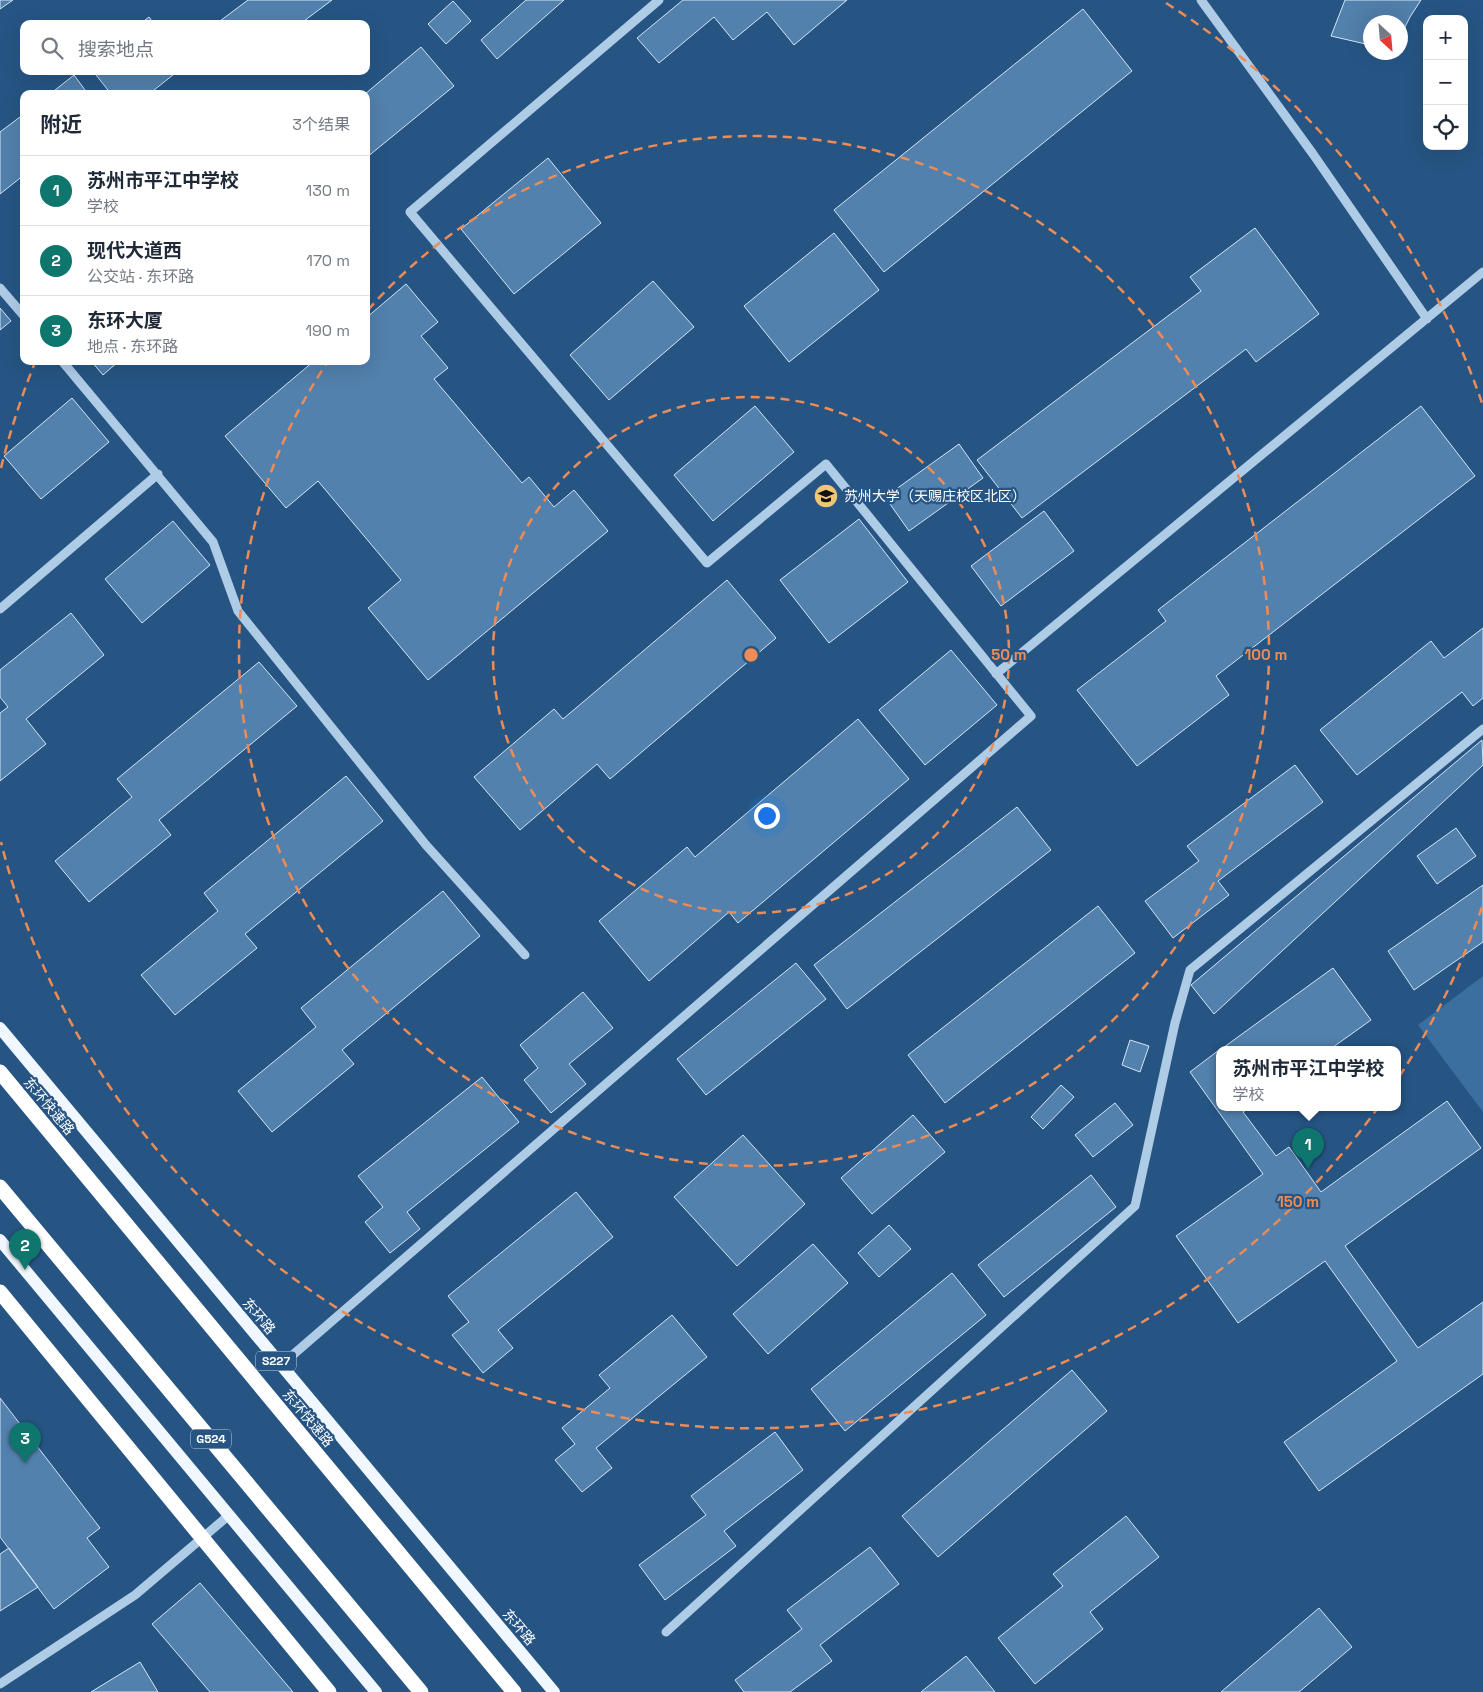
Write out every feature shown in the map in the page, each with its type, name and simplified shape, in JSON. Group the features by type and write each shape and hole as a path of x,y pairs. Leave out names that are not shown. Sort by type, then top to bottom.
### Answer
{"highway":[{"name":"东环快速路","path":"0,1072 514,1692"},
{"name":"G524","path":"0,1187 421,1692"},
{"path":"0,1292 329,1692"}],"main road":[{"name":"东环路","path":"0,1028 280,1366 554,1692"},
{"path":"0,1240 376,1692"}],"street":[{"path":"280,1366 1031,716 826,464 707,563 410,212 659,0"},
{"path":"1201,0 1313,154 1427,319"},
{"path":"996,674 1483,272"},
{"path":"0,288 20,311"},
{"path":"65,365 214,542 238,611 426,845 525,955"},
{"path":"0,609 158,474"},
{"path":"666,1632 1135,1206 1176,1023 1190,970 1483,729"},
{"path":"0,1684 135,1595 228,1516"}],"shaded area":[{"path":"1483,976 1483,1112 1418,1025"}],"building":[{"path":"0,0 13,0 0,9"},
{"path":"248,0 332,0 305,20 221,20"},
{"path":"526,0 564,0 497,59 481,40"},
{"path":"683,0 847,0 794,45 767,12 733,40 714,17 659,63 637,38"},
{"path":"1345,0 1421,0 1408,21 1408,15 1363,15 1363,43 1331,36"},
{"path":"453,1 471,21 446,44 428,24"},
{"path":"1083,9 1132,71 884,272 834,210"},
{"path":"421,47 454,86 370,155 370,90"},
{"path":"74,75 85,90 55,90"},
{"path":"96,75 173,75 154,90 108,90"},
{"path":"20,117 20,178 0,194 0,132"},
{"path":"548,158 601,223 514,294 461,229"},
{"path":"1255,228 1319,314 1256,362 1246,349 1022,518 977,460 1201,291 1190,277"},
{"path":"834,233 879,290 789,362 744,306"},
{"path":"653,281 694,327 609,400 570,355"},
{"path":"406,284 438,322 421,336 448,368 434,379 522,483 529,477 554,507 574,490 608,531 428,680 368,608 401,580 318,481 286,508 225,436 309,365 370,365 370,315"},
{"path":"0,308 11,321 0,330"},
{"path":"94,365 114,365 103,375"},
{"path":"72,398 109,442 41,499 4,456"},
{"path":"755,406 794,452 713,521 674,475"},
{"path":"1421,406 1475,476 1216,676 1229,695 1137,766 1077,690 1166,621 1158,610"},
{"path":"959,444 983,478 909,531 885,497"},
{"path":"1044,511 1074,551 1001,606 971,566"},
{"path":"859,519 908,582 829,643 780,580"},
{"path":"173,521 210,565 142,623 105,579"},
{"path":"727,580 776,638 610,779 597,764 520,830 474,777 554,709 563,719"},
{"path":"71,613 104,655 26,719 46,744 0,781 0,713 8,707 0,697 0,670"},
{"path":"1483,628 1483,698 1473,706 1462,692 1357,775 1320,730 1431,641 1444,658"},
{"path":"951,650 997,705 925,765 879,710"},
{"path":"259,662 297,706 159,820 171,835 89,902 55,861 132,797 117,779"},
{"path":"858,719 909,779 738,923 729,912 649,981 599,921 687,847 695,857"},
{"path":"1482,740 1483,765 1214,1014 1191,985"},
{"path":"1295,765 1323,802 1218,881 1229,895 1173,938 1145,901 1199,861 1187,846"},
{"path":"346,776 383,821 245,934 257,948 175,1015 141,975 218,911 204,893"},
{"path":"1017,807 1051,850 847,1009 814,965"},
{"path":"1456,828 1476,856 1437,884 1417,856"},
{"path":"1483,885 1483,942 1414,990 1388,951"},
{"path":"443,891 480,936 342,1050 354,1064 272,1132 238,1091 316,1027 301,1008"},
{"path":"1098,906 1135,953 945,1103 908,1055"},
{"path":"796,963 826,999 706,1095 677,1059"},
{"path":"1333,968 1371,1020 1335,1046 1226,1046"},
{"path":"583,992 613,1028 569,1064 586,1084 551,1113 524,1080 538,1068 520,1045"},
{"path":"1130,1040 1149,1046 1140,1072 1122,1065"},
{"path":"1216,1052 1216,1108 1190,1072"},
{"path":"482,1077 519,1122 407,1212 420,1229 390,1253 365,1222 383,1207 358,1176"},
{"path":"1061,1085 1074,1097 1043,1129 1031,1117"},
{"path":"1447,1101 1481,1148 1345,1246 1418,1348 1483,1302 1483,1374 1319,1491 1284,1442 1397,1361 1325,1261 1238,1323 1176,1236 1263,1174 1218,1111 1244,1111 1243,1112 1276,1156 1289,1147 1321,1192"},
{"path":"1115,1103 1133,1125 1093,1157 1075,1135"},
{"path":"913,1115 945,1152 872,1214 841,1178"},
{"path":"743,1135 805,1204 737,1266 674,1197"},
{"path":"1091,1175 1116,1207 1004,1297 978,1265"},
{"path":"576,1192 613,1237 498,1330 513,1348 483,1373 452,1335 469,1322 448,1296"},
{"path":"889,1225 911,1249 879,1277 858,1253"},
{"path":"813,1244 848,1283 768,1354 733,1314"},
{"path":"952,1273 986,1315 845,1431 811,1389"},
{"path":"672,1315 707,1357 596,1448 612,1468 582,1492 555,1460 575,1444 562,1428 610,1388 599,1375"},
{"path":"1072,1370 1107,1411 938,1557 902,1516"},
{"path":"0,1398 100,1528 87,1538 109,1567 54,1609 0,1537"},
{"path":"775,1432 803,1470 724,1531 736,1546 665,1600 639,1565 706,1515 691,1496"},
{"path":"1126,1516 1159,1557 1090,1612 1103,1629 1035,1684 998,1638 1063,1586 1053,1574"},
{"path":"870,1547 899,1584 820,1645 832,1661 790,1692 744,1692 735,1680 802,1629 787,1610"},
{"path":"9,1548 38,1587 0,1611 0,1554"},
{"path":"200,1583 293,1692 210,1692 152,1624"},
{"path":"1319,1608 1352,1647 1299,1692 1221,1692"},
{"path":"966,1656 995,1692 921,1692"},
{"path":"140,1662 158,1692 91,1692"}],"place":[{"name":"苏州大学（天赐庄校区北区）","path":"826,496"},
{"name":"苏州市平江中学校","path":"1308,1169"},
{"name":"现代大道西","path":"25,1270"},
{"name":"东环大厦","path":"25,1463"}]}
